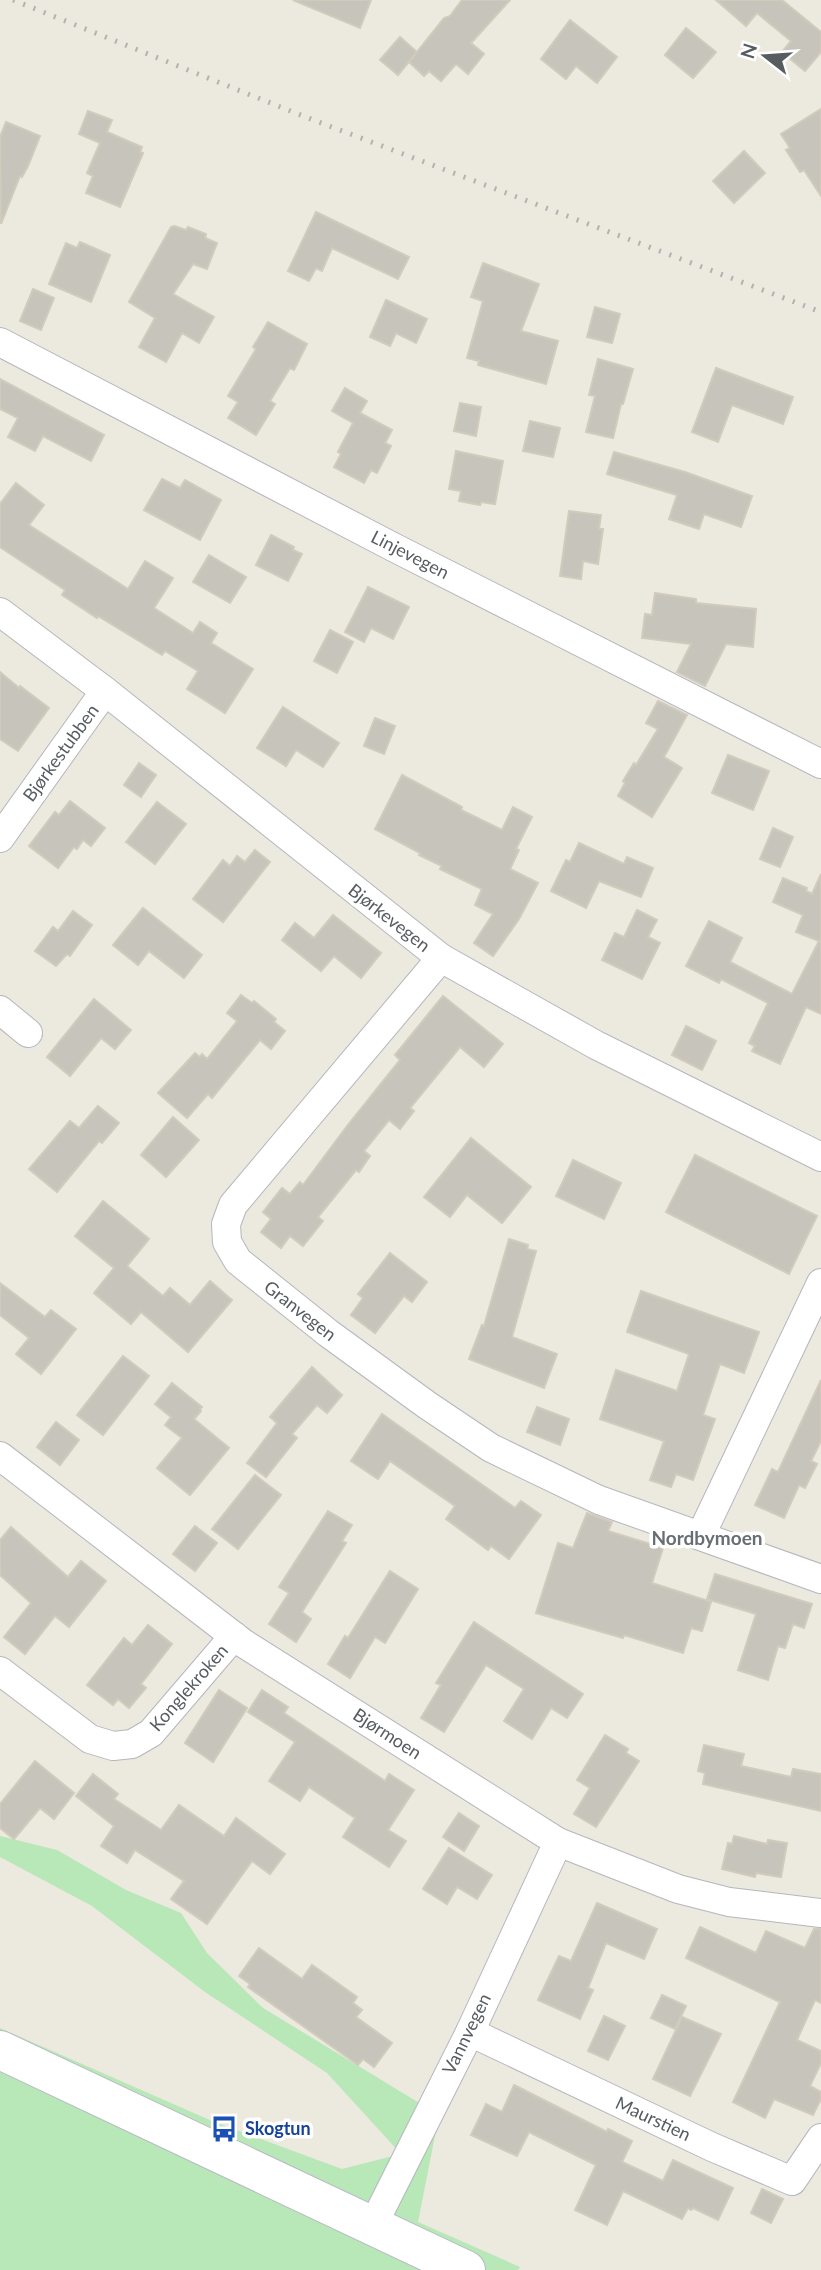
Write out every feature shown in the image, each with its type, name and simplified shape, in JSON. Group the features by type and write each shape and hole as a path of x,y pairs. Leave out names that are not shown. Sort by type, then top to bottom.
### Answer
{"main road":[{"path":"0,2050 466,2270"}],"street":[{"name":"Linjevegen","path":"0,342 387,544 821,764"},
{"name":"Bjørkevegen","path":"0,612 105,691 440,958 587,1041 821,1157"},
{"name":"Bjørkestubben","path":"0,838 8,809 105,691"},
{"name":"Granvegen","path":"440,958 233,1205 226,1224 227,1242 238,1261 328,1333 491,1448 599,1500 821,1579"},
{"path":"0,1010 28,1033"},
{"path":"701,1535 821,1283"},
{"name":"Bjørmoen","path":"0,1457 234,1636 558,1842 678,1889 729,1902 821,1913"},
{"name":"Konglekroken","path":"0,1671 90,1739 113,1746 132,1744 151,1734 234,1636"},
{"name":"Vannvegen","path":"373,2225 470,2032 558,1842"},
{"name":"Maurstien","path":"470,2032 712,2147 792,2181 821,2138"}],"green space":[{"path":"0,1836 57,1850 126,1890 181,1913 207,1953 263,2008 439,2115 418,2222 520,2267 518,2270 0,2270 0,2028 212,2121 342,2169 401,2154 327,2073 205,1992 92,1906 0,1857"}],"building":[{"path":"293,0 371,0 360,28"},
{"path":"462,0 510,0 471,43 484,54 468,74 456,64 441,81 429,71 424,76 409,62"},
{"path":"716,0 782,0 821,32 821,52 805,71 782,52 791,41 757,13 746,26"},
{"path":"570,20 617,57 597,83 576,66 566,79 541,59"},
{"path":"686,28 716,52 693,78 665,55"},
{"path":"400,37 417,52 398,75 380,60"},
{"path":"821,109 821,196 804,170 800,172 786,150 790,148 781,134"},
{"path":"88,111 112,120 107,132 142,147 140,152 143,153 120,207 86,193 93,176 87,173 100,143 79,134"},
{"path":"6,122 40,136 1,224 0,137"},
{"path":"744,151 765,173 734,203 713,181"},
{"path":"316,212 409,257 398,279 332,248 322,271 316,268 309,281 288,271"},
{"path":"174,226 186,230 188,227 206,234 205,238 217,243 207,269 193,264 173,294 214,317 199,343 182,333 166,362 139,347 155,318 129,302"},
{"path":"80,242 110,255 91,302 49,284 66,243 77,248"},
{"path":"483,263 539,284 521,331 558,341 546,384 478,365 479,361 467,358 483,301 471,297"},
{"path":"33,289 54,298 41,330 20,321"},
{"path":"386,300 427,319 416,343 396,333 390,346 370,337"},
{"path":"595,307 620,314 612,343 587,337"},
{"path":"268,322 307,344 294,370 290,368 270,401 275,404 256,435 228,418 238,402 228,396 256,349 253,347"},
{"path":"598,359 633,369 613,438 586,432 595,396 589,395"},
{"path":"716,368 793,397 783,424 732,405 718,442 692,432"},
{"path":"0,379 104,435 91,461 43,436 35,451 8,437 18,418 0,409"},
{"path":"345,388 367,401 360,413 392,430 385,443 391,446 377,473 371,470 364,483 334,467 341,454 338,452 353,423 332,411"},
{"path":"460,403 481,407 476,436 454,431"},
{"path":"530,421 560,428 553,457 523,451"},
{"path":"456,451 503,461 495,504 481,502 480,505 459,501 461,491 449,489"},
{"path":"614,452 685,472 752,496 741,527 704,514 699,529 669,519 677,495 607,474"},
{"path":"162,479 180,488 185,480 221,500 200,540 144,510"},
{"path":"16,483 44,505 29,525 128,589 145,561 173,578 154,608 193,633 200,622 217,633 211,643 253,669 225,713 187,689 198,671 165,651 162,655 98,616 97,618 62,595 65,590 0,547 0,504"},
{"path":"569,511 601,515 599,529 603,529 598,564 583,561 581,579 560,576"},
{"path":"271,535 302,554 288,581 256,565"},
{"path":"209,555 246,577 230,603 193,582"},
{"path":"368,587 409,607 393,639 371,628 364,642 345,632"},
{"path":"655,593 696,599 696,603 756,609 753,647 726,644 705,686 677,672 691,644 642,638 645,614 652,615"},
{"path":"330,630 353,642 337,673 314,661"},
{"path":"0,672 49,708 18,751 0,739"},
{"path":"658,701 687,715 664,757 682,768 652,817 618,796 625,783 623,781 658,729 646,723"},
{"path":"283,707 339,743 323,767 296,750 286,766 257,748"},
{"path":"375,718 395,726 384,754 364,746"},
{"path":"728,755 769,771 753,810 712,793"},
{"path":"139,763 156,775 141,797 124,785"},
{"path":"402,775 462,807 461,810 502,830 513,807 532,817 516,849 519,850 510,869 538,883 519,919 493,956 474,943 493,914 475,905 482,889 440,869 442,866 375,829"},
{"path":"70,801 105,828 91,846 83,840 77,849 74,847 58,868 29,846 55,812 59,815"},
{"path":"157,802 186,824 155,864 126,842"},
{"path":"773,828 793,837 780,867 760,859"},
{"path":"579,843 624,864 627,857 653,868 641,897 599,881 586,908 551,891 566,860 570,862"},
{"path":"255,850 270,862 223,922 193,899 223,860 230,866 237,856 245,862"},
{"path":"821,874 821,1014 806,1007 780,1064 752,1051 755,1046 749,1043 768,1003 721,979 719,983 686,966 709,921 742,938 730,962 792,994 819,941 796,932 803,915 773,902 783,878 807,888 806,891 812,894"},
{"path":"143,908 202,955 184,978 149,951 138,965 113,945"},
{"path":"637,910 657,920 648,937 660,943 642,979 602,960 615,933 624,937"},
{"path":"73,911 92,925 70,956 67,954 56,966 35,951 53,927 58,931"},
{"path":"333,915 381,953 361,978 334,956 321,971 282,940 295,923 314,938"},
{"path":"241,995 252,1003 254,1001 276,1019 274,1022 285,1031 271,1049 260,1040 212,1098 208,1094 187,1118 158,1093 195,1053 200,1057 202,1054 207,1059 237,1021 227,1013"},
{"path":"443,996 503,1044 484,1067 460,1047 410,1108 414,1111 400,1129 389,1120 364,1151 370,1156 318,1217 323,1221 303,1246 290,1236 281,1248 261,1232 271,1219 263,1212 282,1188 290,1194 300,1182 303,1185 400,1060 395,1055"},
{"path":"94,999 131,1030 115,1049 101,1038 70,1076 47,1057"},
{"path":"686,1026 716,1041 702,1070 672,1055"},
{"path":"98,1106 119,1123 102,1143 99,1141 57,1192 29,1169 70,1121 79,1128"},
{"path":"173,1117 199,1140 166,1177 141,1155"},
{"path":"471,1138 531,1187 502,1223 467,1195 450,1217 424,1197"},
{"path":"695,1155 817,1216 789,1274 666,1212"},
{"path":"573,1160 621,1183 604,1219 556,1196"},
{"path":"103,1201 149,1239 127,1266 163,1296 170,1288 190,1305 210,1281 232,1300 188,1352 141,1312 131,1324 94,1293 114,1268 75,1236"},
{"path":"509,1239 528,1245 527,1249 536,1251 512,1337 557,1354 544,1388 469,1359 482,1325 484,1326"},
{"path":"390,1253 427,1282 412,1302 404,1296 375,1333 351,1315 363,1298 358,1294"},
{"path":"0,1283 45,1317 51,1310 76,1329 41,1374 16,1354 29,1338 0,1315"},
{"path":"641,1291 759,1332 744,1373 720,1364 703,1415 715,1419 693,1480 676,1474 671,1487 650,1480 664,1441 600,1419 616,1370 677,1391 689,1354 627,1332"},
{"path":"123,1356 149,1376 103,1435 77,1415"},
{"path":"312,1367 342,1395 327,1413 317,1405 292,1434 297,1438 266,1477 247,1463 277,1423 270,1417"},
{"path":"821,1380 821,1441 811,1461 817,1464 805,1488 799,1485 784,1518 755,1505 772,1469 778,1472"},
{"path":"172,1383 202,1407 194,1419 229,1448 190,1495 157,1468 182,1438 165,1425 171,1417 155,1404"},
{"path":"537,1407 569,1419 560,1445 527,1432"},
{"path":"382,1414 515,1508 521,1501 541,1515 509,1559 491,1546 488,1550 446,1519 455,1506 390,1461 378,1479 351,1461"},
{"path":"56,1422 79,1440 60,1465 37,1447"},
{"path":"255,1475 281,1495 238,1549 212,1529"},
{"path":"328,1511 352,1525 342,1541 346,1543 302,1612 311,1619 296,1642 269,1624 289,1593 279,1587"},
{"path":"587,1513 612,1522 608,1531 663,1548 652,1583 711,1602 702,1631 691,1628 683,1653 536,1613 558,1543 573,1548"},
{"path":"195,1526 217,1543 195,1571 173,1554"},
{"path":"11,1527 68,1577 81,1561 106,1581 69,1627 55,1616 25,1654 4,1637 31,1603 0,1575 0,1540"},
{"path":"390,1571 418,1589 385,1643 375,1637 350,1678 328,1664 345,1636 348,1638"},
{"path":"715,1574 812,1604 804,1628 793,1624 785,1648 778,1646 768,1680 738,1670 756,1614 707,1599"},
{"path":"474,1622 583,1694 567,1718 551,1708 532,1739 504,1721 524,1689 486,1665 444,1732 421,1718 441,1685 436,1683"},
{"path":"148,1625 172,1644 141,1684 146,1688 129,1708 118,1699 113,1705 87,1685 124,1638 132,1645"},
{"path":"219,1690 247,1708 213,1762 185,1743"},
{"path":"262,1690 288,1707 284,1713 385,1781 389,1774 414,1790 388,1830 406,1841 389,1867 343,1837 355,1818 309,1787 300,1801 269,1781 295,1742 248,1712"},
{"path":"605,1735 628,1749 626,1753 639,1761 596,1827 574,1814 590,1788 577,1780"},
{"path":"704,1745 744,1754 741,1766 791,1777 793,1769 821,1774 821,1811 703,1784 705,1773 698,1771"},
{"path":"35,1761 74,1793 54,1819 40,1808 14,1839 0,1828 0,1804"},
{"path":"93,1774 118,1794 114,1799 161,1830 179,1805 224,1836 236,1818 285,1854 270,1874 252,1861 207,1924 171,1899 184,1881 135,1850 127,1863 101,1846 114,1826 76,1796"},
{"path":"459,1813 479,1826 464,1851 443,1837"},
{"path":"734,1836 767,1844 768,1840 787,1843 781,1877 756,1873 755,1877 722,1869 728,1843 732,1844"},
{"path":"449,1848 492,1875 477,1899 457,1887 447,1904 423,1889"},
{"path":"597,1903 657,1929 644,1959 606,1943 588,1988 593,1990 580,2019 538,2000 559,1956 571,1961"},
{"path":"700,1927 756,1953 766,1931 805,1948 814,1929 821,1929 821,2003 815,2000 797,2040 821,2051 821,2063 810,2086 821,2092 821,2099 813,2115 774,2099 765,2118 733,2102 780,2002 686,1958"},
{"path":"259,1948 302,1979 312,1965 357,1997 353,2003 362,2010 356,2017 392,2043 374,2067 363,2059 358,2065 248,1987 250,1984 239,1976"},
{"path":"662,1995 686,2006 675,2029 651,2018"},
{"path":"604,2016 625,2026 608,2060 588,2051"},
{"path":"682,2017 721,2034 690,2096 653,2079"},
{"path":"514,2085 607,2132 608,2129 632,2141 622,2162 663,2181 673,2160 733,2188 718,2220 693,2208 688,2208 682,2219 623,2191 607,2225 575,2210 596,2165 529,2132 517,2156 471,2135 486,2104 502,2112"},
{"path":"762,2189 783,2199 771,2223 751,2213"}],"railway":[{"path":"13,0 308,118 821,312"}],"place":[{"name":"Skogtun","path":"224,2129"}],"district":[{"name":"Nordbymoen","path":"707,1538"}]}
